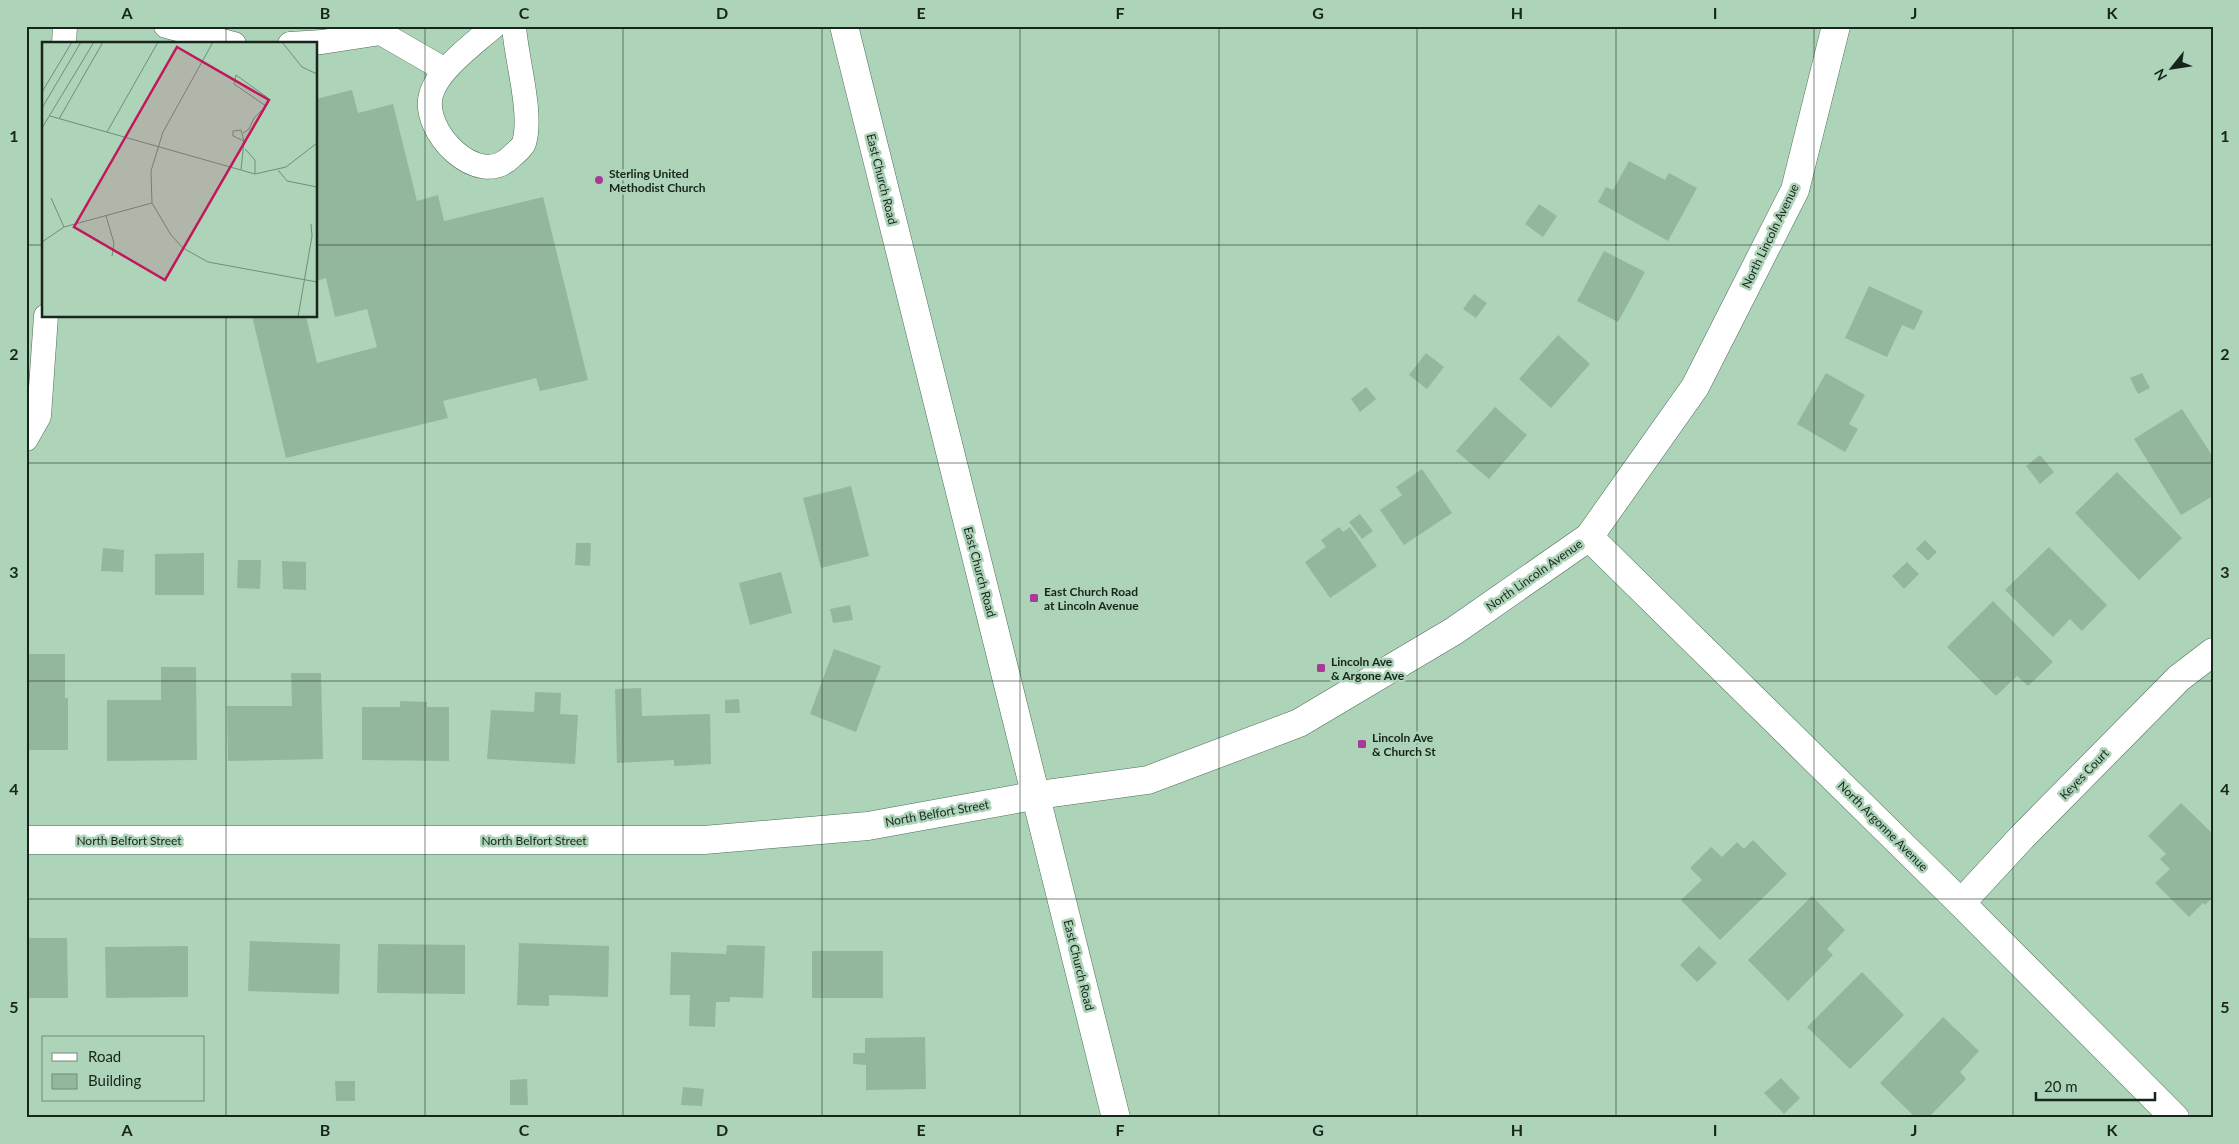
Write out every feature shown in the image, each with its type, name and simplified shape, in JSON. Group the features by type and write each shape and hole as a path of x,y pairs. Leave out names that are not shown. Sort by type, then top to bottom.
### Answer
{"street":[{"name":"East Church Road","path":"844,26 966,519 1038,795 1116,1118"},
{"name":"North Lincoln Avenue","path":"1038,795 1148,780 1299,723 1454,631 1589,537 1695,387 1795,190 1836,26"},
{"name":"North Argonne Avenue","path":"1589,537 2175,1118"},
{"name":"Keyes Court","path":"1961,904 2022,837 2172,685 2213,652"},
{"name":"North Belfort Street","path":"26,840 704,840 868,826 1038,795"}],"lane":[{"path":"64,42 65,26"},
{"path":"166,26 226,42"},
{"path":"494,26 445,70 430,96 432,121 443,140 462,158 481,167 494,168 505,163 523,144 526,121 515,48 514,26"},
{"path":"318,42 382,33 445,70"},
{"path":"26,439 40,416 46,318"}],"building":[{"path":"352,90 358,113 393,104 417,201 438,195 444,221 543,197 588,380 540,391 536,378 443,401 448,418 286,458 252,318 306,318 317,363 377,347 367,309 335,317 326,278 318,280 318,98"},
{"path":"1629,161 1665,180 1669,173 1697,188 1668,241 1598,202 1606,187 1613,190"},
{"path":"1539,204 1557,216 1543,237 1525,224"},
{"path":"1604,251 1645,272 1618,322 1577,301"},
{"path":"1869,286 1923,311 1914,330 1902,325 1887,357 1845,338"},
{"path":"1474,294 1487,303 1476,318 1463,309"},
{"path":"1558,335 1590,364 1551,408 1519,379"},
{"path":"1426,353 1444,367 1427,389 1409,375"},
{"path":"1826,373 1865,395 1849,424 1858,429 1845,452 1797,424"},
{"path":"2142,373 2150,388 2138,394 2130,378"},
{"path":"1366,387 1376,399 1360,412 1351,399"},
{"path":"1495,407 1527,435 1489,479 1456,451"},
{"path":"2182,409 2213,457 2213,496 2181,515 2134,439"},
{"path":"2040,455 2054,472 2040,484 2026,466"},
{"path":"1422,469 1452,513 1404,545 1380,510 1402,495 1396,487"},
{"path":"2117,472 2182,538 2139,580 2075,513"},
{"path":"851,486 869,556 821,568 803,498"},
{"path":"1360,514 1373,531 1362,539 1349,522"},
{"path":"1339,527 1343,532 1350,527 1377,566 1330,598 1305,562 1326,547 1321,540"},
{"path":"1925,540 1937,552 1928,561 1916,549"},
{"path":"576,543 591,543 590,566 575,565"},
{"path":"2049,547 2107,605 2082,631 2070,619 2053,637 2005,590"},
{"path":"103,548 124,550 123,572 101,571"},
{"path":"204,553 204,595 155,595 155,554"},
{"path":"238,560 261,560 260,589 237,588"},
{"path":"282,561 306,562 306,590 283,589"},
{"path":"1907,562 1919,574 1904,589 1892,576"},
{"path":"781,572 792,613 750,625 739,583"},
{"path":"1993,601 2053,662 2028,686 2017,676 1996,696 1947,647"},
{"path":"850,605 853,620 833,623 830,609"},
{"path":"834,649 881,666 856,732 810,714"},
{"path":"26,654 65,654 65,698 68,698 68,750 26,750"},
{"path":"161,667 196,667 197,760 107,761 107,700 161,700"},
{"path":"291,673 321,673 323,759 228,761 227,706 292,706"},
{"path":"641,688 642,716 710,714 711,764 674,766 674,760 617,763 615,689"},
{"path":"535,692 561,693 560,714 578,715 575,764 487,759 491,710 534,712"},
{"path":"739,699 740,713 725,713 725,700"},
{"path":"400,701 427,702 427,707 449,707 449,761 362,760 362,707 400,707"},
{"path":"2181,803 2213,834 2213,897 2205,905 2203,903 2189,917 2155,883 2170,869 2160,859 2166,854 2148,836"},
{"path":"1753,840 1787,874 1720,940 1681,900 1702,880 1690,868 1711,847 1722,857 1737,842 1744,849"},
{"path":"1812,896 1845,930 1827,949 1833,955 1788,1001 1748,960"},
{"path":"26,938 67,938 68,998 26,998"},
{"path":"250,941 340,944 339,994 248,991"},
{"path":"519,943 609,946 608,997 549,995 549,1006 517,1005"},
{"path":"378,944 465,945 465,994 377,993"},
{"path":"727,945 765,946 763,998 730,997 730,1002 716,1002 715,1027 689,1026 690,995 670,995 671,952 726,954"},
{"path":"188,946 188,997 106,998 105,947"},
{"path":"1699,946 1717,963 1697,982 1680,965"},
{"path":"812,951 883,951 883,998 812,998"},
{"path":"1862,972 1904,1015 1850,1069 1807,1027"},
{"path":"1943,1017 1979,1051 1960,1072 1966,1079 1928,1118 1916,1118 1880,1083"},
{"path":"925,1037 926,1089 866,1090 866,1065 853,1064 853,1053 865,1053 865,1038"},
{"path":"1781,1078 1800,1098 1784,1114 1764,1093"},
{"path":"527,1079 528,1105 510,1105 510,1080"},
{"path":"335,1081 355,1081 355,1101 336,1101"},
{"path":"683,1087 704,1089 702,1106 681,1105"}],"place":[{"name":"Sterling United Methodist Church","path":"599,180"},
{"name":"East Church Road at Lincoln Avenue","path":"1034,598"},
{"name":"Lincoln Ave & Argone Ave","path":"1321,668"},
{"name":"Lincoln Ave & Church St","path":"1362,744"}]}
